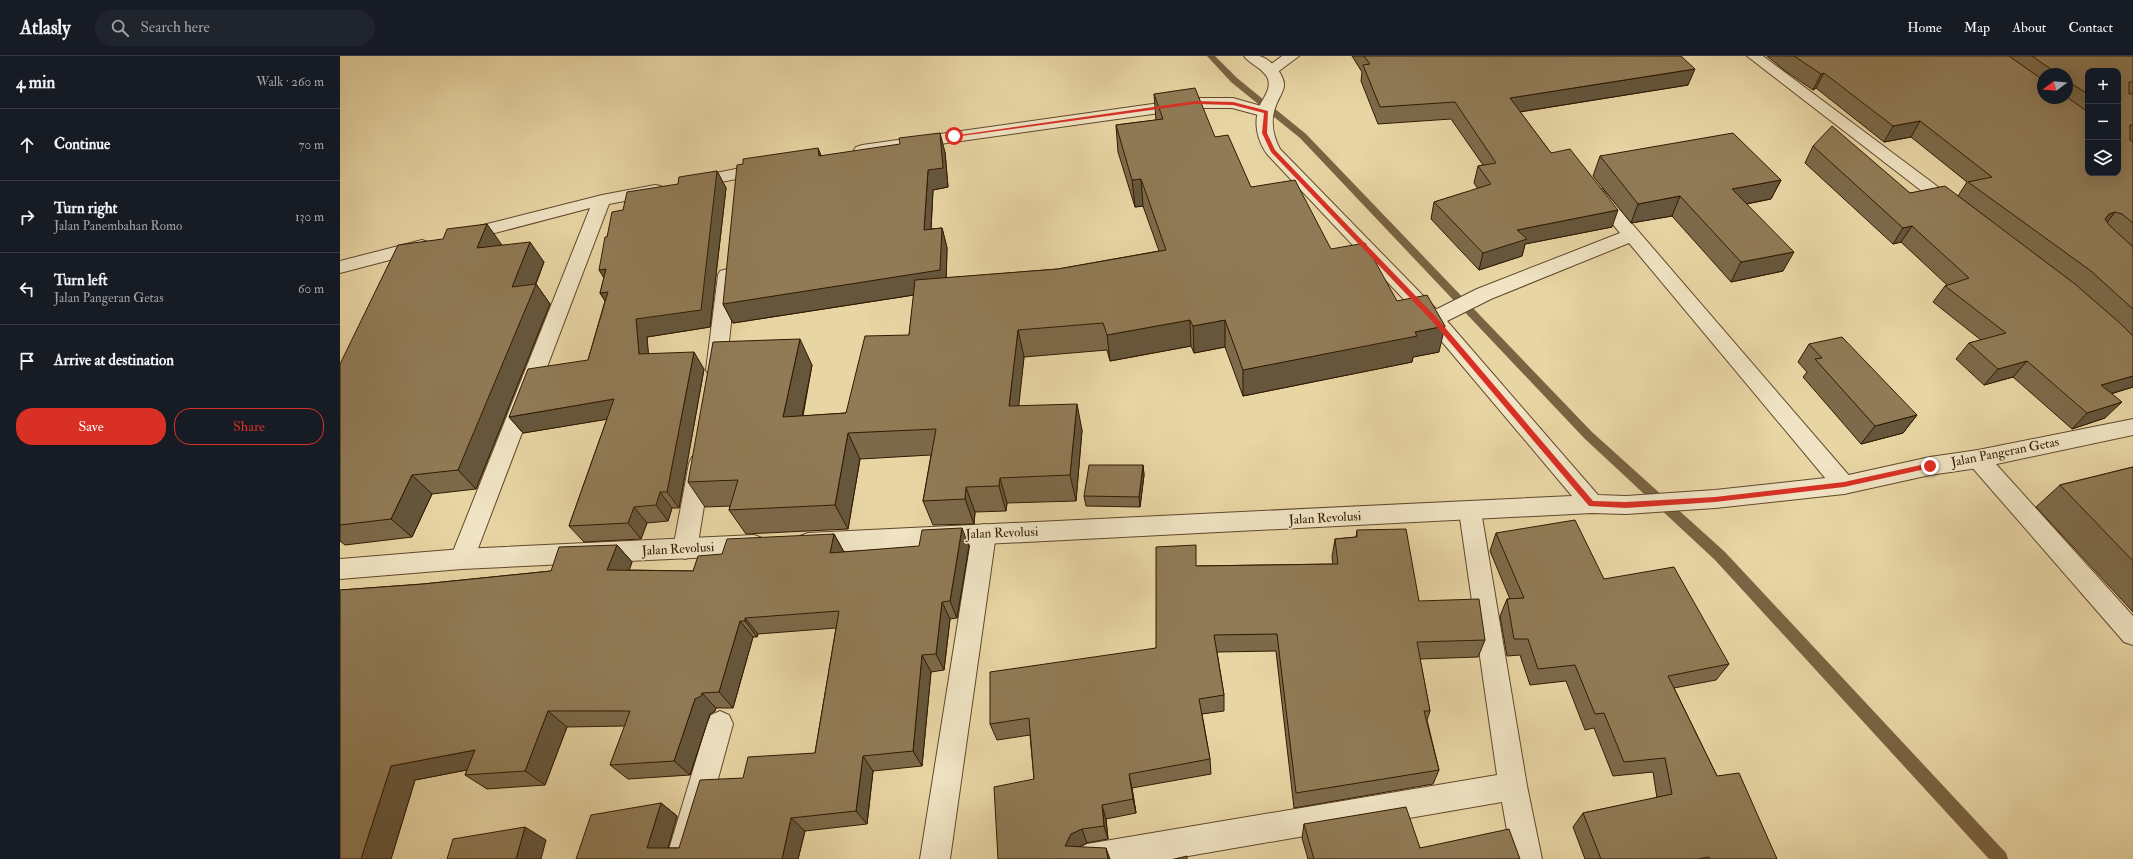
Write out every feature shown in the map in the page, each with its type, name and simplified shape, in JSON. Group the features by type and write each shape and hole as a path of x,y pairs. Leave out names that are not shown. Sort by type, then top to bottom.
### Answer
{"street":[{"path":"1251,56 1270,71 1276,83 1276,92 1266,111 1264,133 1273,151 1441,315 1592,504"},
{"path":"1270,71 1292,56"},
{"path":"1754,56 1966,216"},
{"path":"847,153 992,130 1195,103 1233,103 1266,111"},
{"path":"340,267 602,200 672,187 736,181 780,165"},
{"path":"1587,181 1630,236 1844,485"},
{"path":"462,559 602,200"},
{"path":"1441,315 1484,294 1630,236"},
{"path":"713,389 719,351 728,258"},
{"name":"Jalan Pangeran Getas","path":"1592,504 1626,505 1715,499 1844,485 1930,466 1978,460 2133,426"},
{"path":"685,549 704,442"},
{"path":"1978,460 2133,634"},
{"name":"Jalan Revolusi","path":"340,570 462,559 1470,512 1592,504"},
{"path":"1470,512 1513,786 1527,859"},
{"path":"935,859 984,534"},
{"path":"681,859 720,724"},
{"path":"1086,859 1513,786"}],"building":[{"path":"1364,56 1681,56 1695,69 1510,98 1551,153 1570,149 1618,210 1517,230 1527,239 1483,253 1434,202 1491,184 1478,166 1496,163 1455,102 1380,107 1363,65 1370,64"},
{"path":"1794,56 2009,56 2037,76 2037,104 2073,104 2073,101 2085,110 2085,176 2121,176 2121,68 2085,68 2085,92 2073,85 2073,68 2049,68 2032,56 2133,56 2133,82 2129,82 2129,94 2133,94 2133,125 2130,125 2130,140 2133,142 2133,223 2122,214 2115,212 2109,214 2105,219 2109,225 2133,247 2133,309 2091,271 1968,182 1992,177 1920,121 1893,126 1824,73 1821,74"},
{"path":"1195,88 1215,137 1228,135 1251,187 1295,180 1331,249 1365,243 1397,301 1427,295 1445,326 1415,332 1417,336 1243,370 1225,320 1193,326 1190,320 1107,335 1103,323 1018,330 1009,406 1077,404 1070,475 1000,478 999,486 966,487 965,499 923,501 936,429 848,433 835,505 729,510 738,480 688,482 713,342 800,339 783,417 846,413 865,336 909,335 915,280 1058,269 1166,250 1141,179 1132,180 1116,125 1163,119 1154,94"},
{"path":"1832,126 1910,193 1945,186 2075,284 2121,324 2133,336 2133,376 2101,385 2122,402 2087,413 2027,361 1998,369 1969,343 2006,333 1945,286 1969,278 1912,226 1903,228 1813,146"},
{"path":"940,133 943,168 928,170 924,230 942,228 940,270 723,304 737,165 743,164 743,159 818,148 819,156 900,144 899,138"},
{"path":"1733,133 1781,180 1732,189 1794,252 1741,262 1680,196 1638,204 1600,156"},
{"path":"717,171 701,310 636,319 639,354 694,352 667,492 660,492 656,505 634,507 628,523 569,526 614,399 509,417 528,369 588,360 608,292 600,293 606,269 599,270 605,237 607,237 612,212 623,210 627,192 678,184 679,177"},
{"path":"487,224 477,248 530,242 512,287 536,284 458,470 412,475 391,519 340,525 340,364 398,245 443,239 447,229"},
{"path":"1842,337 1917,415 1875,426 1815,359 1822,358 1809,344"},
{"path":"1089,465 1143,465 1139,497 1084,496"},
{"path":"2133,467 2133,561 2060,485"},
{"path":"1575,520 1604,579 1674,567 1729,664 1668,676 1717,776 1739,773 1777,859 1710,859 1709,857 1697,859 1601,859 1583,813 1672,794 1665,758 1624,762 1604,713 1595,714 1575,665 1538,669 1528,639 1514,639 1507,599 1524,598 1496,533"},
{"path":"962,528 950,601 942,602 936,654 922,655 913,751 863,756 856,811 791,818 782,859 576,859 591,815 661,803 647,848 679,848 700,780 743,778 748,757 815,753 839,611 745,618 745,621 740,621 719,692 702,693 701,696 695,699 674,761 610,765 630,711 548,711 525,771 465,775 475,750 391,766 361,859 340,859 340,590 423,584 551,571 559,547 617,545 607,570 693,571 698,556 722,554 727,539 834,534 830,553 919,546 922,530"},
{"path":"1406,529 1419,601 1479,599 1485,640 1417,642 1430,711 1424,711 1439,770 1296,793 1277,634 1214,635 1224,695 1199,699 1210,759 1129,774 1133,799 1102,805 1104,826 1082,829 1071,834 1065,846 1106,848 1108,859 998,859 994,787 1034,779 1029,718 990,724 990,672 1156,648 1156,547 1196,545 1196,566 1338,564 1335,539 1357,537 1357,530"},
{"path":"1406,807 1420,848 1509,829 1520,859 1314,859 1304,824"},
{"path":"525,827 516,859 447,859 453,839"},
{"path":"1187,856 1187,859 1175,859"}],"waterway":[{"path":"1211,56 1234,80 1303,136 1588,435 1720,556 2000,859"}],"route":[{"path":"954,136 1195,103 1233,103 1266,112 1264,133 1273,151 1295,176 1352,232 1434,319 1592,504 1626,505 1715,499 1844,485 1930,466"}]}
